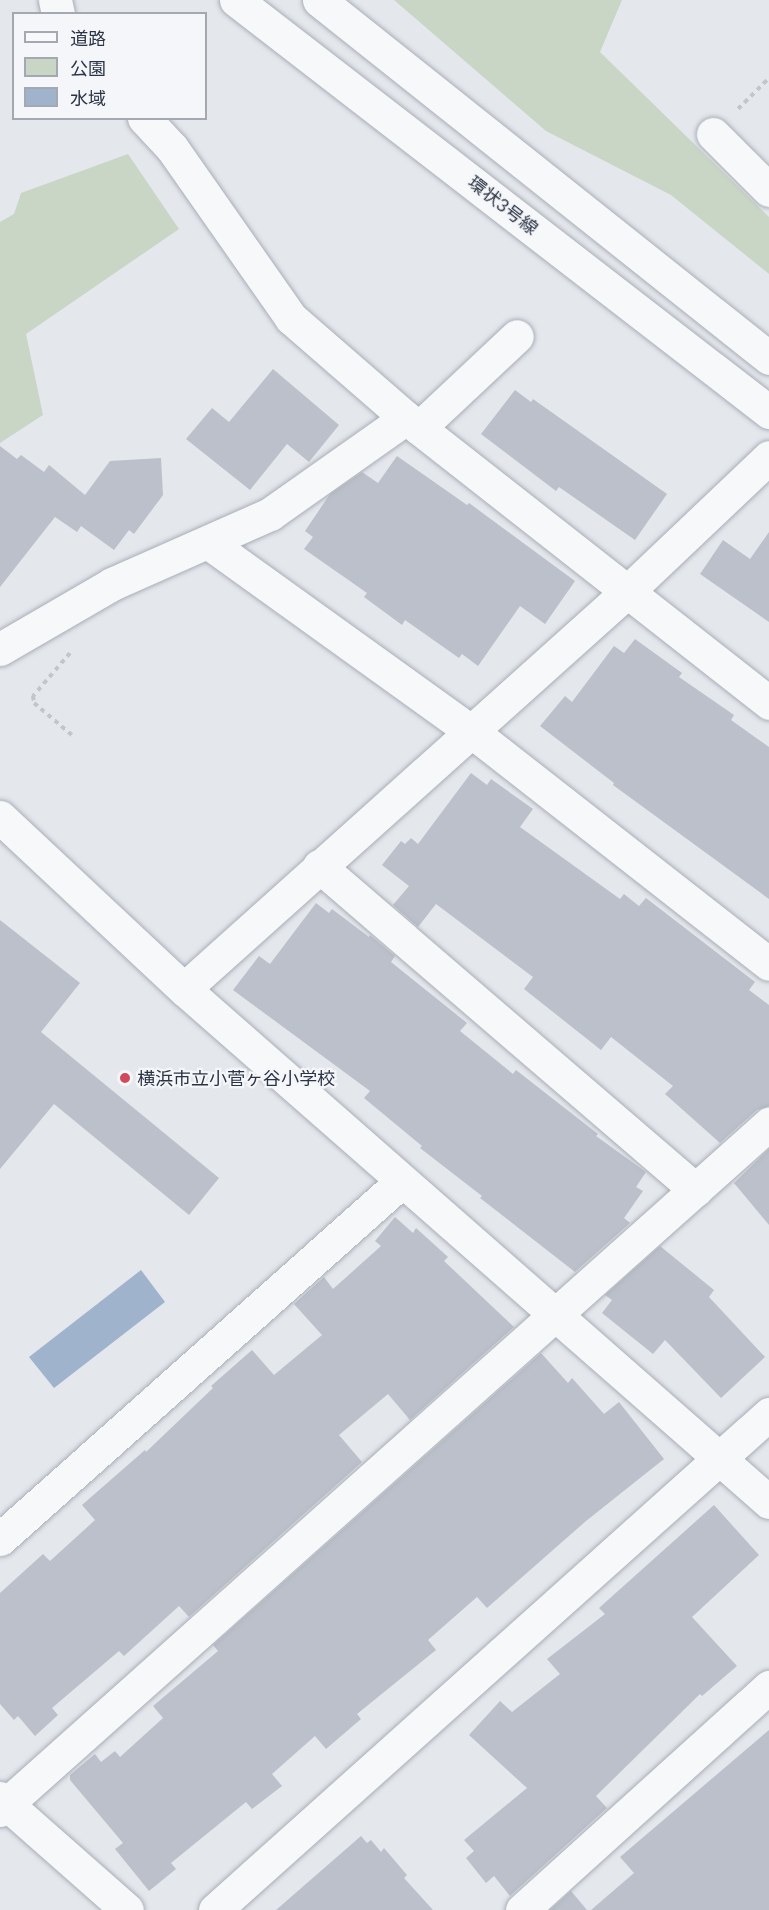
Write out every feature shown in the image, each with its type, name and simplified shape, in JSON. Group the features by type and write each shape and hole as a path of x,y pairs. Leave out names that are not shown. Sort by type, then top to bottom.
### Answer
{"street":[{"name":"環状3号線","path":"236,0 769,412"},
{"path":"319,0 769,358"},
{"path":"146,120 172,148 291,318 413,423 629,590 769,703"},
{"path":"713,134 769,190"},
{"path":"0,650 112,584 209,543 270,514 413,423 517,336"},
{"path":"184,989 629,590 758,467"},
{"path":"209,543 471,731 769,964"},
{"path":"0,816 184,989 718,1460 769,1502"},
{"path":"319,866 696,1190"},
{"path":"126,1910 2,1804 769,1124"},
{"path":"0,1539 401,1182"},
{"path":"215,1910 769,1414"},
{"path":"522,1910 769,1687"}],"path":[{"path":"71,651 33,696 34,703 72,735"}],"green space":[{"path":"394,0 622,0 600,52 769,217 769,274 671,195 546,131"},
{"path":"128,154 179,229 26,334 43,415 0,443 0,222 14,214 21,193"}],"water":[{"path":"141,1270 165,1302 54,1388 29,1357"}],"building":[{"path":"273,369 339,425 309,462 287,444 250,490 186,439 212,408 229,422"},
{"path":"515,390 531,402 533,399 667,494 635,540 559,487 556,491 481,434"},
{"path":"0,446 17,459 21,455 44,472 49,465 85,495 110,461 161,458 163,495 134,534 129,530 114,550 81,526 77,532 55,517 0,587"},
{"path":"397,456 467,505 469,503 575,581 545,624 520,606 478,666 462,654 459,658 405,620 402,625 364,597 367,593 304,549 313,537 305,531 330,494 362,472 378,483"},
{"path":"769,532 769,622 700,574 723,540 750,559"},
{"path":"635,639 682,673 679,677 734,715 731,720 769,747 769,899 613,785 614,783 540,726 565,696 572,702 614,646 624,653"},
{"path":"471,773 487,785 491,779 533,809 520,827 620,899 624,894 639,906 646,898 755,982 749,990 769,1005 769,1106 757,1110 720,1143 665,1094 673,1086 611,1037 601,1050 524,989 533,977 436,904 418,927 393,905 409,886 382,865 401,841 405,844 411,838 418,844"},
{"path":"316,903 329,913 332,909 369,937 370,935 395,956 391,962 467,1023 460,1031 513,1074 516,1070 598,1134 596,1136 646,1172 636,1187 643,1191 624,1218 630,1223 575,1272 420,1148 422,1146 364,1098 370,1091 233,990 259,956 270,964"},
{"path":"0,920 80,983 41,1032 219,1178 189,1215 54,1104 0,1169"},
{"path":"769,1149 769,1225 734,1183"},
{"path":"395,1217 413,1233 416,1228 448,1257 444,1261 514,1327 410,1420 388,1394 339,1435 362,1462 189,1617 179,1606 124,1656 119,1651 52,1708 58,1715 35,1736 18,1716 14,1720 0,1704 0,1593 43,1554 50,1561 95,1520 82,1505 145,1450 146,1452 213,1388 211,1386 252,1350 274,1375 322,1335 294,1304 324,1277 333,1289 381,1246 375,1241"},
{"path":"660,1246 714,1290 709,1297 765,1357 721,1398 665,1340 653,1354 602,1313 612,1300 605,1295"},
{"path":"541,1353 568,1383 572,1378 604,1414 619,1402 664,1459 586,1521 487,1608 477,1597 428,1640 436,1650 357,1714 361,1719 326,1749 315,1736 272,1774 282,1786 252,1809 246,1802 171,1863 176,1869 149,1891 115,1849 123,1843 70,1780 70,1775 95,1754 101,1762 115,1751 120,1757 163,1718 153,1706 218,1651 213,1645"},
{"path":"714,1505 759,1555 692,1617 737,1666 702,1696 700,1694 596,1796 607,1808 510,1896 494,1876 486,1883 466,1858 474,1851 464,1840 527,1788 469,1735 500,1701 512,1712 560,1674 547,1659 605,1614 599,1608"},
{"path":"769,1730 769,1910 591,1910 634,1873 620,1857"},
{"path":"361,1836 367,1843 371,1840 381,1852 384,1848 407,1875 404,1878 433,1910 276,1910"},
{"path":"571,1891 587,1910 550,1910"}],"place":[{"name":"横浜市立小菅ヶ谷小学校","path":"125,1078"}]}
